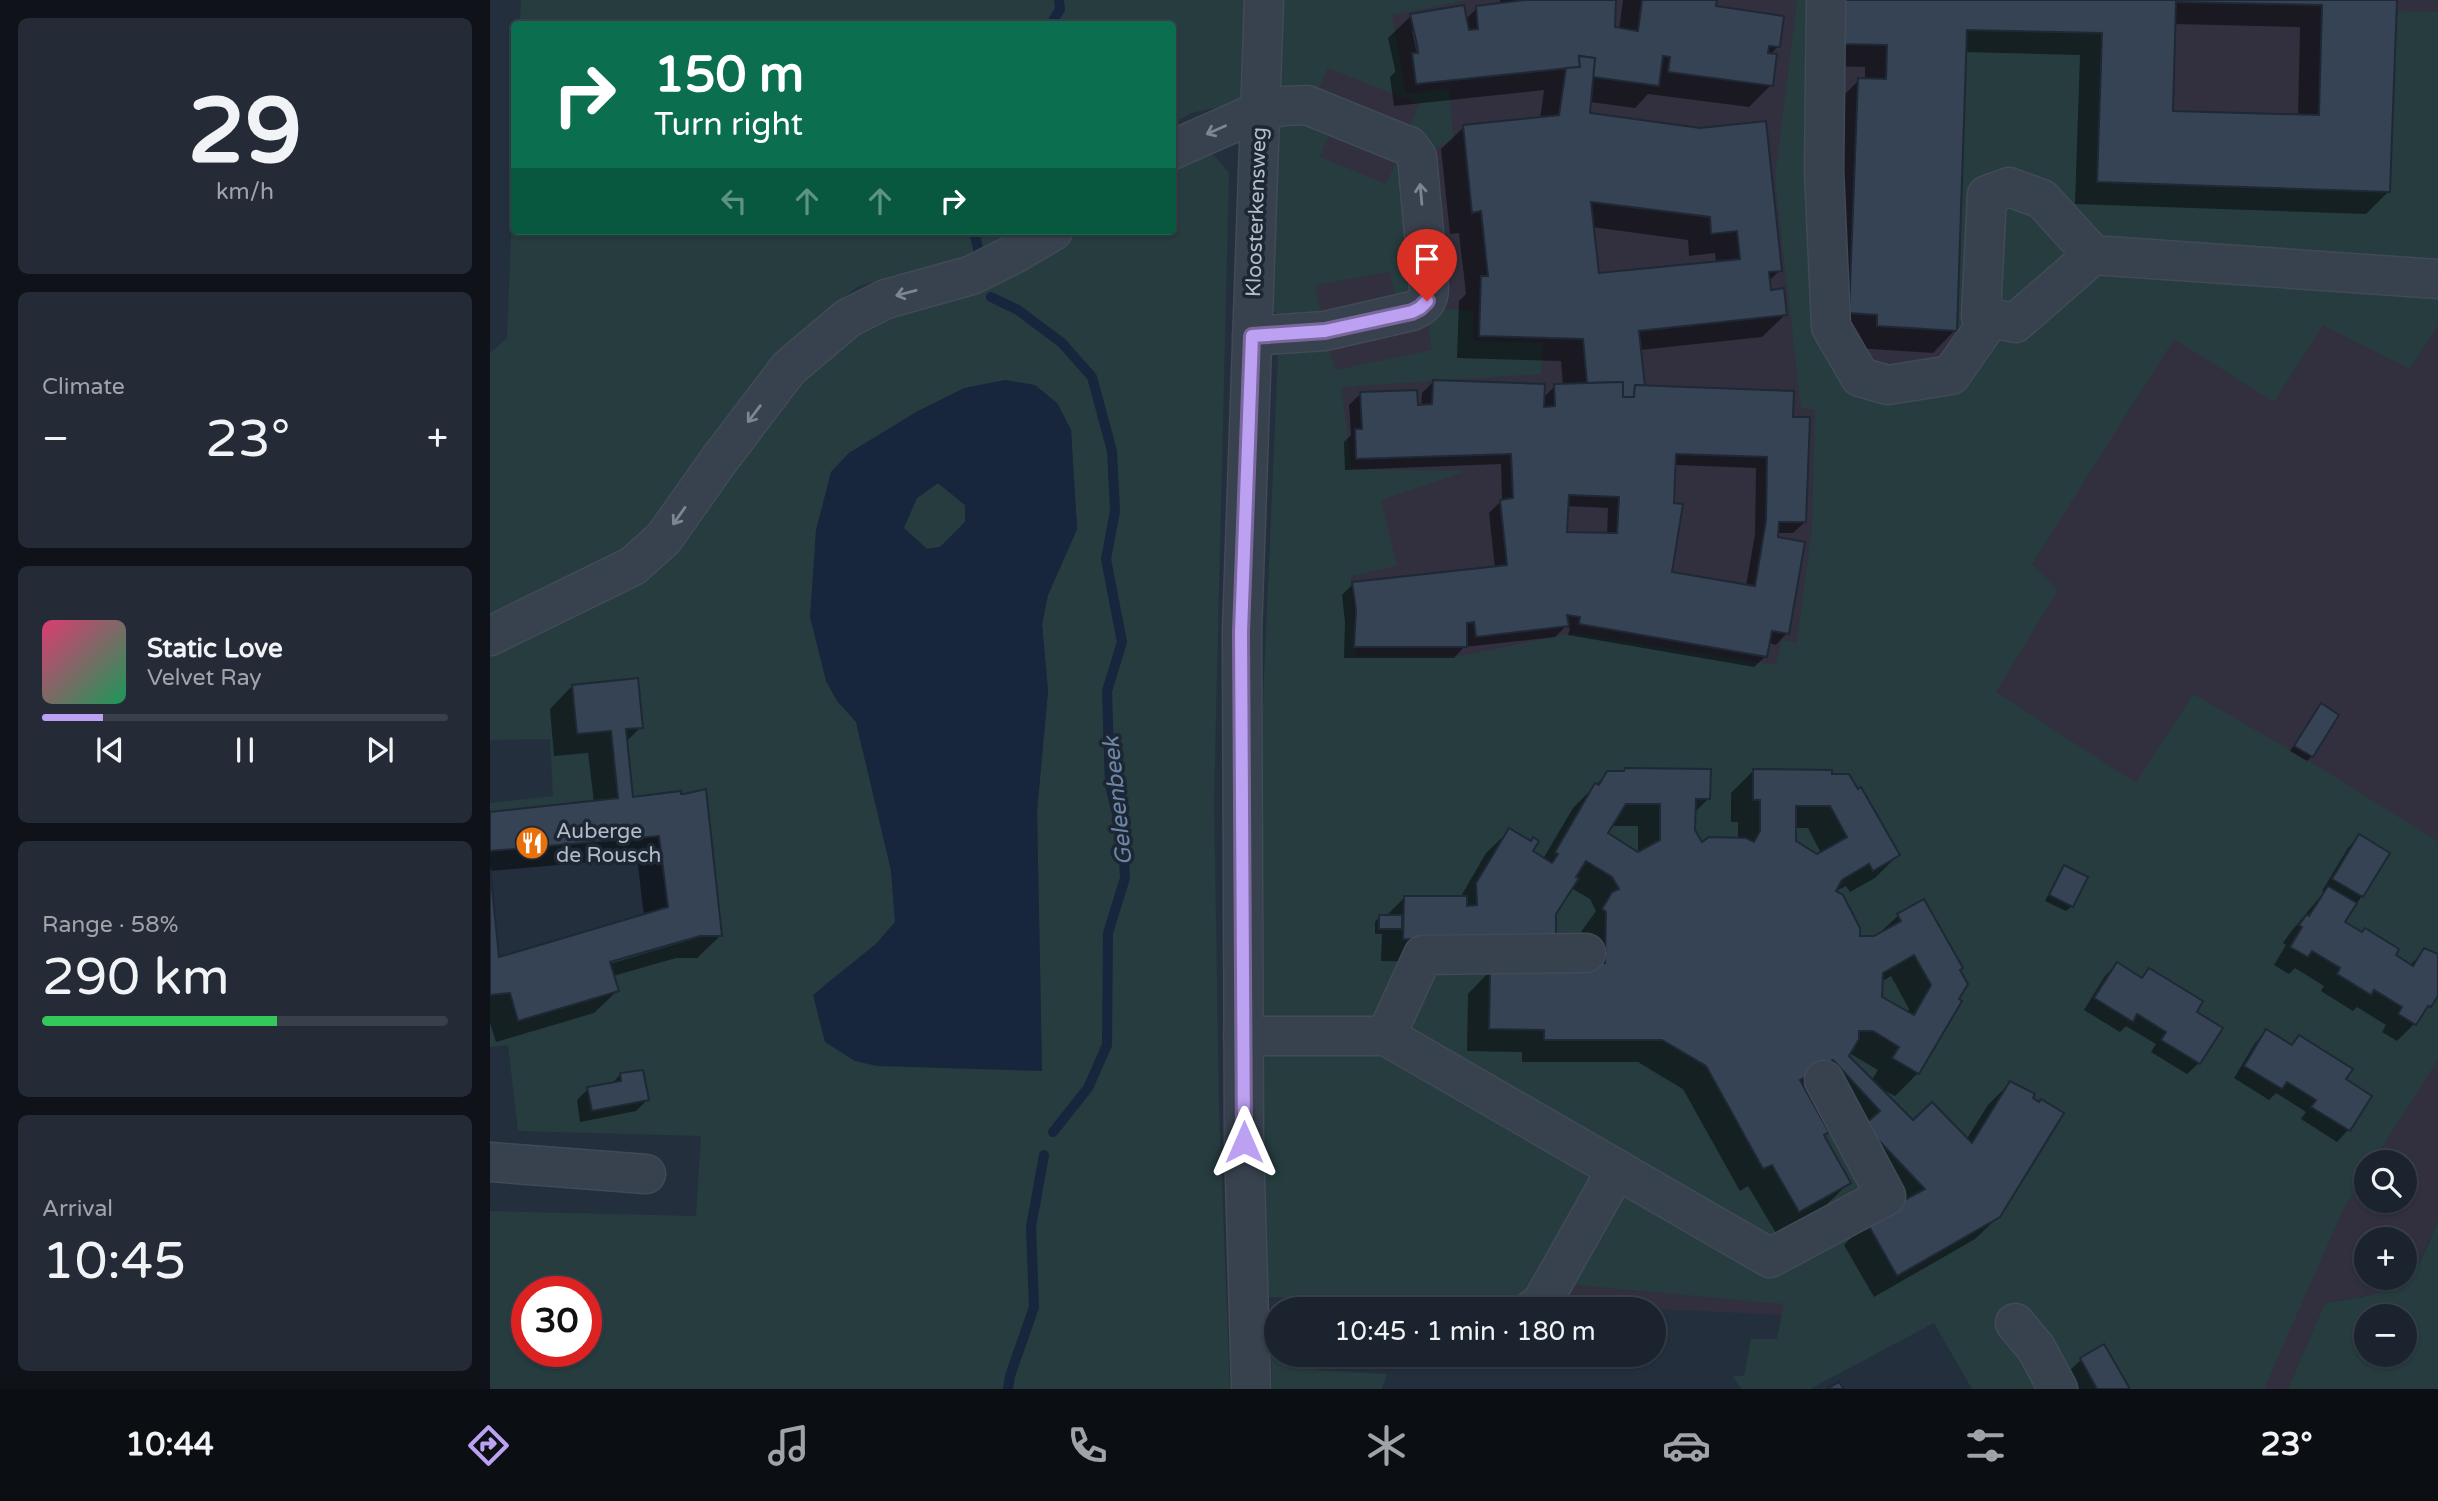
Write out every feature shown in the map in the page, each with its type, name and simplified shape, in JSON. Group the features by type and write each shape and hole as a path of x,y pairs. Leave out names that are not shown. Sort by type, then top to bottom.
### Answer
{"street":[{"name":"Kloosterkensweg","path":"1251,1389 1262,1315 1243,1036 1241,632 1264,0"},
{"path":"1826,0 1825,171 1831,327 1860,377 1888,385 1951,374 1991,318"},
{"path":"1176,148 1260,111 1307,105 1409,146 1419,164 1429,288 1427,301 1412,312 1325,331 1252,336"},
{"path":"2093,255 2015,323 1981,316 1987,195 2009,187 2042,199 2093,255 2438,279"},
{"path":"490,636 633,566 664,538 789,368 848,318 886,299 972,275 1046,235"},
{"path":"1387,1036 1423,955 1586,953"},
{"path":"1243,1036 1387,1036 1770,1258 1886,1196 1824,1080"},
{"path":"490,1162 646,1174"},
{"path":"1545,1297 1617,1169"},
{"path":"2015,1323 2036,1348 2057,1389"}],"shaded area":[{"path":"1289,0 2438,0 2438,1220 2417,1264 2417,1227 2354,1227 2354,1290 2383,1290 2375,1294 2325,1303 2288,1389 2078,1389 1934,1322 1666,1310 1666,1297 1268,1297 1261,929 1281,414"}],"green space":[{"path":"521,0 1466,0 1392,15 1406,94 1449,88 1454,140 1431,151 1409,130 1419,104 1328,68 1317,93 1330,131 1320,157 1386,184 1397,160 1403,166 1411,292 1396,298 1390,272 1315,285 1321,315 1291,319 1272,311 1279,94 1191,113 1176,122 1176,21 520,21"},
{"path":"1797,0 1813,0 1814,327 1884,397 1996,333 1957,331 1967,30 2102,33 2097,182 2390,192 2396,11 2438,12 2438,325 2410,369 2323,325 2274,402 2174,339 2032,564 2058,590 1996,692 2136,783 2193,694 2324,770 2438,842 2438,1059 2381,1150 2354,1150 2354,1193 2342,1212 2264,1389 1972,1389 1934,1323 1810,1389 1741,1389 1733,1376 1744,1376 1751,1339 1777,1339 1784,1304 1533,1281 1518,1297 1268,1297 1260,1062 1263,702 1278,355 1328,346 1335,370 1432,350 1428,326 1443,309 1473,311 1474,341 1544,343 1541,374 1341,387 1352,469 1466,471 1381,500 1397,566 1351,576 1356,655 1460,656 1574,633 1776,665 1782,640 1797,643 1812,528 1815,410 1801,408 1775,178"},
{"path":"1203,152 1215,156 1229,173 1214,800 1219,1106 1230,1389 490,1389 490,1211 696,1216 701,1136 518,1131 508,1045 490,1047 490,995 510,993 519,1021 619,991 610,962 700,936 722,936 684,794 680,791 633,797 626,729 643,727 637,678 572,685 577,734 611,731 618,798 490,812 490,803 553,796 550,739 490,740 490,353 507,338 511,235 1011,235 984,250 857,287 806,328 771,372 791,400 832,345 884,314 1023,266 1068,235 1176,235 1176,164","holes":["1057,403 1071,430 1077,529 1048,595 1042,624 1048,691 1037,811 1042,1071 823,986 876,944 895,922 891,870 856,722 831,472 849,453 918,411"]},
{"path":"938,483 965,505 965,522 940,547 927,549 903,528 917,498"},
{"path":"2438,1220 2438,1389 2288,1389 2325,1303 2386,1290 2417,1290 2417,1267"},
{"path":"1271,1367 1317,1367 1318,1370 1387,1374 1382,1389 1272,1389"}],"water":[{"path":"1005,380 1035,385 1057,403 1071,430 1077,529 1048,595 1042,624 1048,691 1037,811 1042,1071 877,1066 855,1061 825,1042 813,995 876,944 895,922 891,870 856,722 837,701 826,681 810,617 816,530 831,472 849,453 918,411 964,388","holes":["938,483 965,505 965,522 940,547 927,549 904,528 917,498"]}],"building":[{"path":"1524,0 1616,0 1615,27 1638,31 1642,0 1717,0 1716,6 1784,16 1780,47 1769,46 1768,53 1777,54 1773,86 1668,72 1670,57 1663,56 1659,86 1593,77 1595,58 1579,56 1580,67 1416,84 1412,53 1418,53 1410,14 1464,5 1469,30 1478,29 1476,6"},
{"path":"1844,0 2397,0 2390,192 2097,182 2102,33 1967,30 1957,331 1877,326 1877,315 1849,313 1858,78 1886,79 1887,45 1842,44","holes":["2176,2 2322,5 2319,115 2173,111"]},
{"path":"1579,56 1595,58 1590,113 1700,128 1766,121 1782,271 1769,272 1771,290 1784,288 1787,315 1639,331 1645,386 1635,385 1634,397 1623,397 1623,382 1587,383 1583,339 1479,336 1481,276 1488,276 1481,211 1472,213 1463,125 1559,115 1566,68 1580,67","holes":["1591,202 1710,217 1711,234 1737,231 1740,259 1599,273"]},
{"path":"1433,380 1545,384 1544,407 1555,406 1554,384 1623,382 1623,397 1634,397 1635,385 1794,391 1793,417 1810,417 1806,522 1779,522 1778,537 1805,542 1789,634 1772,631 1767,657 1579,624 1580,617 1567,615 1569,626 1476,637 1474,622 1467,623 1467,647 1354,647 1356,610 1352,582 1507,565 1500,500 1513,498 1511,454 1356,459 1355,429 1362,429 1360,392 1417,390 1418,405 1432,404","holes":["1676,454 1767,457 1766,521 1755,586 1672,572 1683,504 1674,503","1569,495 1619,497 1617,533 1567,532"]},
{"name":"Auberge de Rousch","path":"638,678 643,728 626,729 633,797 681,791 681,794 684,794 706,789 722,936 700,936 610,962 619,991 518,1021 510,993 490,995 490,868 499,957 668,907 659,836 490,851 490,812 618,798 611,731 577,734 572,685"},
{"path":"2321,703 2339,715 2313,757 2294,746"},
{"path":"1625,768 1711,769 1710,799 1696,799 1695,830 1702,842 1709,837 1746,838 1754,842 1760,831 1760,800 1753,800 1753,769 1832,770 1832,774 1849,774 1858,789 1861,787 1900,855 1873,871 1869,864 1842,880 1836,891 1843,895 1860,928 1860,936 1874,936 1901,921 1897,914 1924,899 1963,968 1960,970 1968,984 1959,999 1962,1001 1919,1074 1892,1058 1899,1047 1873,1031 1859,1031 1859,1039 1849,1056 1913,1120 1932,1102 1972,1143 2010,1081 2035,1094 2033,1098 2039,1102 2041,1099 2064,1113 2000,1217 1897,1276 1866,1221 1925,1189 1864,1125 1880,1111 1833,1060 1800,1080 1829,1132 1824,1135 1851,1183 1799,1212 1772,1165 1763,1169 1706,1066 1662,1040 1544,1040 1544,1030 1489,1029 1490,970 1545,963 1605,963 1606,912 1602,909 1612,892 1619,889 1612,877 1586,861 1576,877 1579,878 1556,914 1556,941 1403,939 1404,896 1467,896 1467,906 1477,905 1476,883 1509,828 1531,841 1533,837 1539,841 1533,851 1552,863 1558,854 1555,852 1595,783 1599,785 1607,771 1624,771","holes":["1626,804 1660,804 1660,840 1638,852 1608,833","1796,806 1830,806 1847,837 1817,854 1796,841","1914,955 1931,985 1914,1015 1882,997 1883,973"]},
{"path":"2359,834 2390,853 2363,897 2332,879"},
{"path":"2064,865 2088,877 2073,907 2049,895"},
{"path":"2328,886 2357,903 2345,922 2362,932 2365,928 2399,949 2396,955 2413,966 2424,948 2438,954 2438,996 2416,1025 2398,1014 2402,1007 2374,990 2371,995 2337,974 2340,968 2312,951 2308,957 2290,947 2302,927 2299,925 2307,914 2309,916"},
{"path":"1379,915 1402,915 1402,929 1379,929"},
{"path":"2117,962 2142,978 2149,968 2203,1001 2197,1012 2223,1028 2200,1064 2161,1040 2166,1032 2137,1014 2133,1022 2094,998"},
{"path":"2266,1029 2292,1045 2299,1035 2353,1069 2346,1079 2372,1096 2350,1131 2311,1107 2316,1100 2287,1082 2282,1089 2244,1066"},
{"path":"643,1070 649,1100 592,1111 587,1087 621,1081 620,1073"},
{"path":"2104,1344 2130,1389 2097,1389 2080,1358"},
{"path":"1839,1382 1844,1389 1826,1389"}],"waterway":[{"name":"Geleenbeek","path":"1053,21 1060,9 1059,0"},
{"name":"Geleenbeek","path":"975,235 979,253"},
{"name":"Geleenbeek","path":"991,297 1018,310 1062,343 1092,377 1112,451 1115,511 1106,559 1122,642 1107,691 1110,785 1123,837 1125,878 1108,933 1107,1045 1088,1088 1053,1132"},
{"name":"Geleenbeek","path":"1008,1389 1034,1307 1031,1227 1044,1155"}],"place":[{"name":"Auberge de Rousch","path":"532,843"}],"route":[{"path":"1244,1142 1241,632 1252,336 1325,331 1412,312 1427,301"}]}
